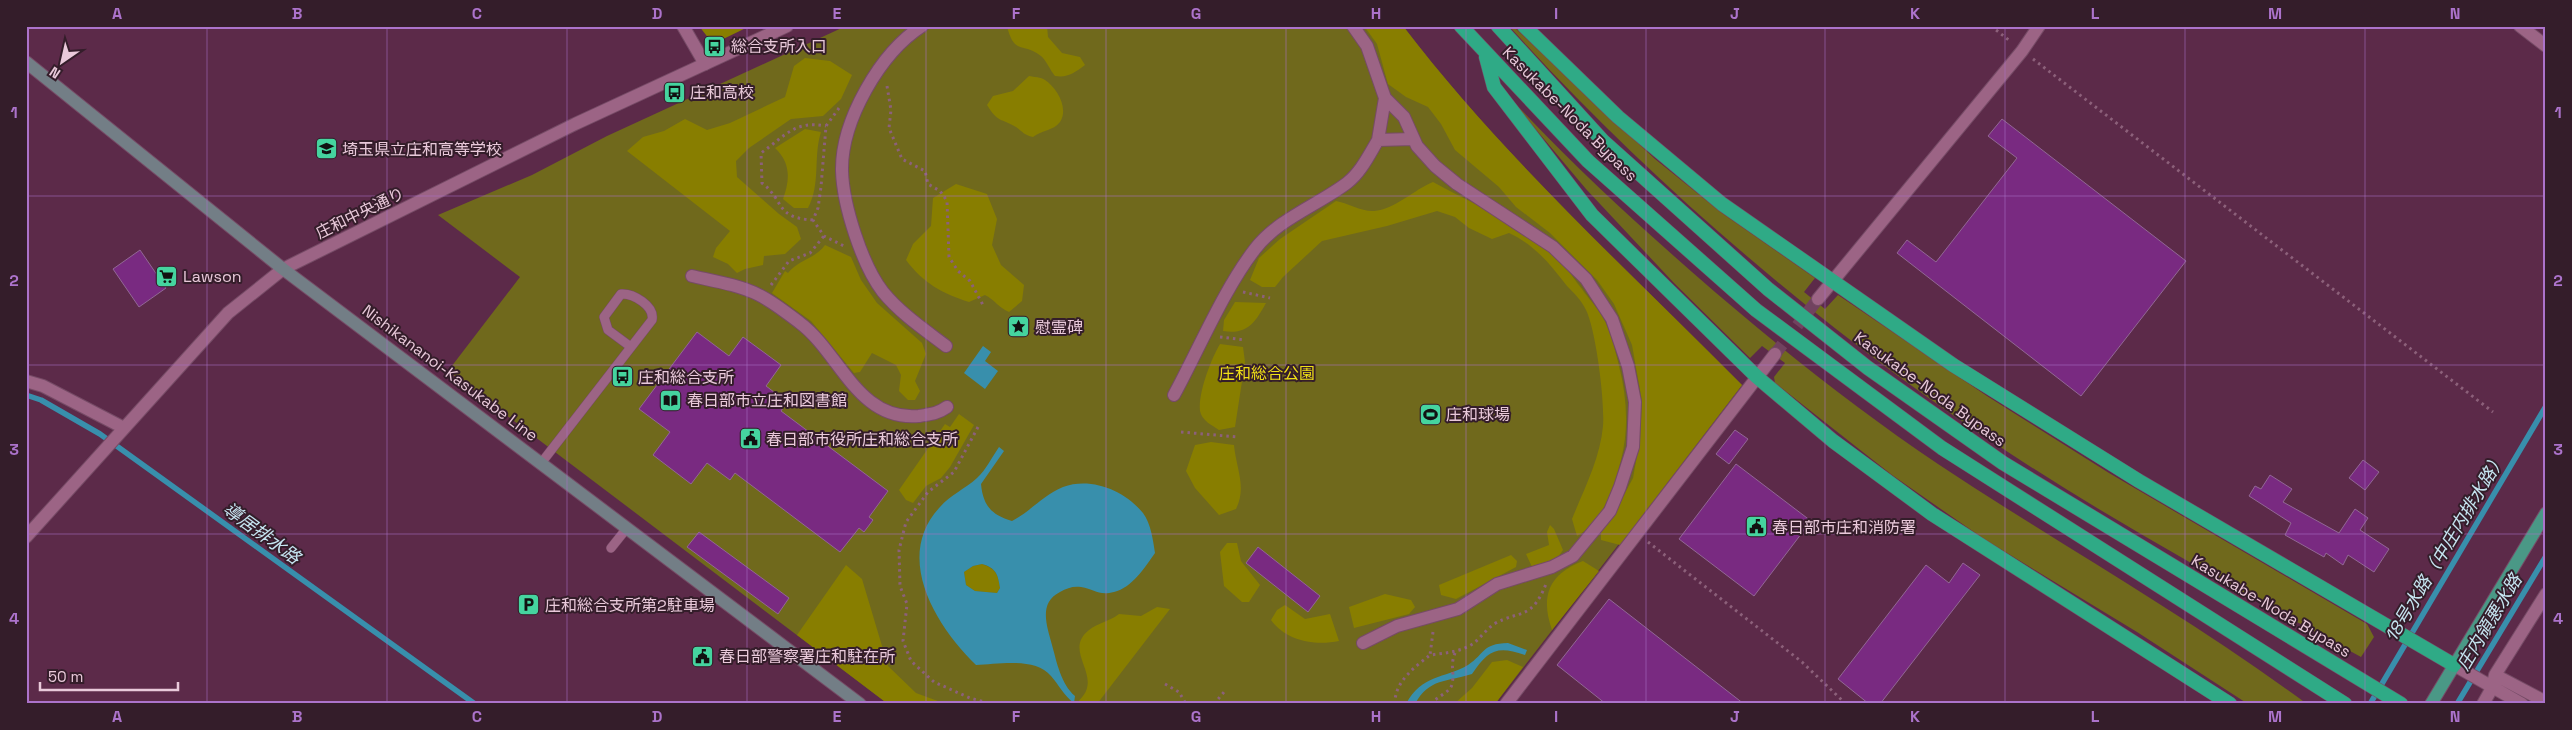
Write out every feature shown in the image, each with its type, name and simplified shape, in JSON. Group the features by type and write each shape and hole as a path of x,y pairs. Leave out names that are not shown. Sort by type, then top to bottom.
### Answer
{"highway":[{"name":"Kasukabe-Noda Bypass","path":"1461,26 1486,55 1588,161 1756,310 1942,448 2344,704"},
{"name":"Kasukabe-Noda Bypass","path":"1498,26 1603,141 1768,289 1868,368 2003,463 2401,704"},
{"path":"1524,26 1618,117 1722,204 1953,365 2138,481 2458,668"},
{"path":"1486,55 1494,86 1592,214 1757,378 1833,441 1932,514 2230,704"}],"main road":[{"name":"Nishikananoi-Kasukabe Line","path":"26,62 284,269 860,704"},
{"path":"2432,704 2458,668 2546,513"}],"street":[{"path":"683,26 705,64"},
{"name":"庄和中央通り","path":"26,537 228,313 284,269 575,124 787,26"},
{"path":"922,26 913,32 893,53 863,93 848,135 842,171 852,223 866,264 883,292 919,327 946,346"},
{"path":"1353,26 1367,46 1385,98 1404,118 1413,139 1429,159 1450,178 1553,247 1586,279 1612,319 1628,366 1635,402 1633,447 1620,487 1610,511 1573,556 1545,569 1497,584 1458,609 1397,626 1363,644"},
{"path":"1818,299 1834,282 2022,51 2039,26"},
{"path":"2520,26 2546,46"},
{"path":"1174,395 1230,289 1255,248 1282,224 1348,182 1364,164 1378,140 1385,98"},
{"path":"1378,140 1413,139"},
{"path":"692,276 733,286 763,298 802,324 815,337 851,384 871,402 888,412 909,417 938,414 947,407"},
{"path":"1506,704 1775,354"},
{"path":"26,380 43,386 124,428"},
{"path":"2483,704 2488,686 2546,594"},
{"path":"2458,668 2522,704"},
{"path":"2496,675 2546,702"}],"lane":[{"path":"542,462 631,347 653,316 649,308 633,296 621,294 604,317 608,330 631,347"},
{"path":"611,548 627,528"}],"path":[{"path":"1991,26 2493,412"},
{"path":"876,76 886,84 891,110 889,128 902,159 925,171 928,184 940,191 947,201 949,256 958,272 970,281 983,305"},
{"path":"813,220 796,219 783,211 770,189 762,183 761,153 792,129 812,124 826,126"},
{"path":"763,298 789,261 810,253 824,236"},
{"path":"1230,289 1270,298"},
{"path":"1206,336 1245,340"},
{"path":"978,427 954,472 928,492 906,522 899,550 900,586 907,604 903,641 911,661 934,682 970,698 992,704"},
{"path":"1181,432 1238,437"},
{"path":"1638,534 1802,662 1846,704"},
{"path":"1395,704 1394,696 1403,680 1430,655 1456,652 1474,643 1494,624 1528,612 1541,596 1548,581 1545,569"},
{"path":"1430,617 1433,639 1430,655"},
{"path":"1431,704 1450,689 1452,684 1451,664 1456,652"},
{"path":"1165,684 1179,692 1186,704"},
{"path":"1214,704 1224,692"}],"green space":[{"name":"庄和総合公園","path":"846,26 1403,26 1482,121 1524,167 1742,385 1495,704 888,704 448,371 520,277 438,215 532,175 607,136"},
{"path":"1509,26 1513,26 1655,159 1722,213 1815,278 1804,292 1825,309 1838,295 1987,396 2109,473 2367,624 2374,637 2361,657 2186,560 2056,483 1946,410 1879,362 1748,257 1685,201 1623,144"},
{"path":"1501,88 1570,160 1643,228 1752,323 1843,396 1938,464 2171,611 2307,704 2248,704 2137,632 1984,539 1892,475 1775,383 1774,377 1785,363 1762,346 1750,358 1674,283 1586,189"}],"shaded area":[{"path":"699,26 750,26 713,44"},
{"path":"1007,26 1047,26 1048,37 1062,53 1080,57 1085,65 1071,74 1055,76 1041,56 1016,45"},
{"path":"1364,26 1403,26 1482,121 1524,167 1742,385 1620,545 1601,540 1601,532 1617,508 1633,478 1640,439 1642,401 1632,345 1614,304 1597,280 1550,233 1516,207 1499,187 1455,150 1441,124 1428,107 1406,97 1388,84 1377,44"},
{"path":"805,58 830,61 852,75 841,99 823,116 791,119 749,148 736,161 737,177 779,214 797,227 801,239 785,254 764,256 763,265 737,273 728,264 713,257 716,248 730,231 627,151 643,137 664,131 685,119 707,130 730,123 785,97 794,66"},
{"path":"1029,76 1042,78 1054,88 1060,99 1063,111 1060,122 1057,125 1033,137 997,117 987,105 993,96 1013,91"},
{"path":"805,129 821,132 817,151 816,180 808,208 794,208 783,199 788,172 784,160 775,148"},
{"path":"1433,182 1504,219 1553,254 1598,309 1608,328 1624,389 1626,425 1624,448 1615,481 1606,503 1594,522 1577,536 1572,519 1599,450 1603,426 1603,401 1599,367 1590,320 1584,307 1578,297 1548,263 1527,243 1509,233 1492,239 1469,228 1455,217 1437,211 1387,226 1322,241 1283,277 1275,287 1262,287 1250,280 1259,258 1280,239 1336,201 1365,210 1382,210"},
{"path":"956,184 987,194 997,219 992,245 1001,265 1024,285 1022,301 1009,312 985,295 969,302 934,287 919,275 906,260 913,244 931,226 933,198"},
{"path":"825,245 851,257 861,280 877,303 922,343 926,354 915,381 920,391 915,400 908,400 899,391 901,375 896,365 872,353 860,372 854,373 811,321 772,293 785,271 788,273 821,250"},
{"path":"1235,302 1266,303 1254,322 1249,326 1238,331 1223,331 1224,320"},
{"path":"1220,344 1243,347 1245,362 1235,427 1219,430 1203,417 1200,411 1200,404 1206,376"},
{"path":"959,414 974,425 950,467 941,478 926,486 913,503 906,500 899,490 945,424 950,427"},
{"path":"1211,442 1234,445 1241,485 1241,493 1236,509 1219,515 1195,488 1186,471 1195,445"},
{"path":"1550,525 1554,529 1563,550 1556,560 1532,567 1526,554 1549,545 1547,532"},
{"path":"1227,543 1237,543 1241,561 1260,585 1249,602 1242,602 1224,586 1220,552"},
{"path":"1511,555 1517,561 1516,567 1456,599 1441,595 1439,585"},
{"path":"1583,561 1599,571 1552,630 1547,607 1550,588 1562,572"},
{"path":"982,564 993,570 997,576 1000,588 997,593 975,591 966,585 964,572 973,566"},
{"path":"846,565 862,579 888,666 916,693 946,704 888,704 797,635"},
{"path":"1385,594 1411,600 1415,607 1409,614 1354,628 1349,607"},
{"path":"1285,605 1305,619 1330,614 1339,641 1311,642 1285,633 1271,620 1277,610"},
{"path":"1157,607 1170,609 1097,704 1076,704 1085,693 1088,683 1080,652 1082,637 1089,630 1119,614 1141,616"},
{"path":"1507,660 1523,667 1495,704 1454,704 1472,688 1492,662"}],"water":[{"path":"983,346 991,352 985,361 998,371 985,389 964,373"},
{"path":"999,447 1004,451 981,484 986,503 999,516 1012,521 1056,490 1074,484 1085,484 1096,485 1117,492 1143,513 1150,527 1155,553 1138,576 1127,586 1121,590 1104,593 1081,587 1068,588 1053,597 1049,602 1046,609 1048,630 1060,673 1066,686 1075,696 1074,703 1064,694 1051,676 1036,666 1016,663 976,665 947,631 925,590 920,569 920,547 926,527 944,503 980,475","holes":["982,564 997,575 1000,588 997,593 975,591 966,585 964,572 973,566"]},
{"path":"1508,643 1527,650 1525,655 1507,650 1494,652 1483,660 1472,674 1439,682 1426,689 1415,704 1406,704 1412,694 1426,682 1468,665 1488,647"}],"building":[{"path":"2002,119 2186,261 2081,396 1897,253 1907,240 1936,262 2017,158 1988,136"},
{"path":"140,250 166,288 139,307 113,269"},
{"path":"697,332 729,356 743,337 781,365 766,386 787,402 781,411 888,491 869,517 873,520 864,532 859,528 840,552 735,473 730,480 707,463 691,484 653,455 670,432 639,409"},
{"path":"1735,430 1748,439 1729,464 1716,454"},
{"path":"2363,460 2379,472 2365,490 2349,478"},
{"path":"1736,464 1811,521 1754,596 1679,539"},
{"path":"2270,475 2292,489 2283,502 2339,533 2355,509 2368,518 2360,530 2389,549 2374,572 2348,555 2343,565 2326,553 2324,557 2285,535 2291,523 2249,496 2255,486 2261,489"},
{"path":"699,532 789,598 778,614 687,547"},
{"path":"1258,547 1320,596 1308,612 1246,563"},
{"path":"1963,563 1980,575 1880,704 1869,704 1838,679 1926,565 1949,583"},
{"path":"1609,599 1744,704 1606,704 1557,665"}],"waterway":[{"name":"導居排水路","path":"26,395 41,400 100,434 475,704"},
{"name":"18号水路（中庄内排水路）","path":"2370,704 2546,406"},
{"name":"庄内領悪水路","path":"2457,704 2546,556"}],"tunnel":[{"path":"1775,354 1818,299"}],"place":[{"name":"総合支所入口","path":"715,46"},
{"name":"庄和高校","path":"674,92"},
{"name":"埼玉県立庄和高等学校","path":"326,149"},
{"name":"Lawson","path":"167,276"},
{"name":"慰霊碑","path":"1019,327"},
{"name":"庄和総合支所","path":"622,377"},
{"name":"春日部市立庄和図書館","path":"671,400"},
{"name":"庄和球場","path":"1430,414"},
{"name":"春日部市役所庄和総合支所","path":"750,439"},
{"name":"春日部市庄和消防署","path":"1756,527"},
{"name":"庄和総合支所第2駐車場","path":"529,605"},
{"name":"春日部警察署庄和駐在所","path":"703,656"}]}
